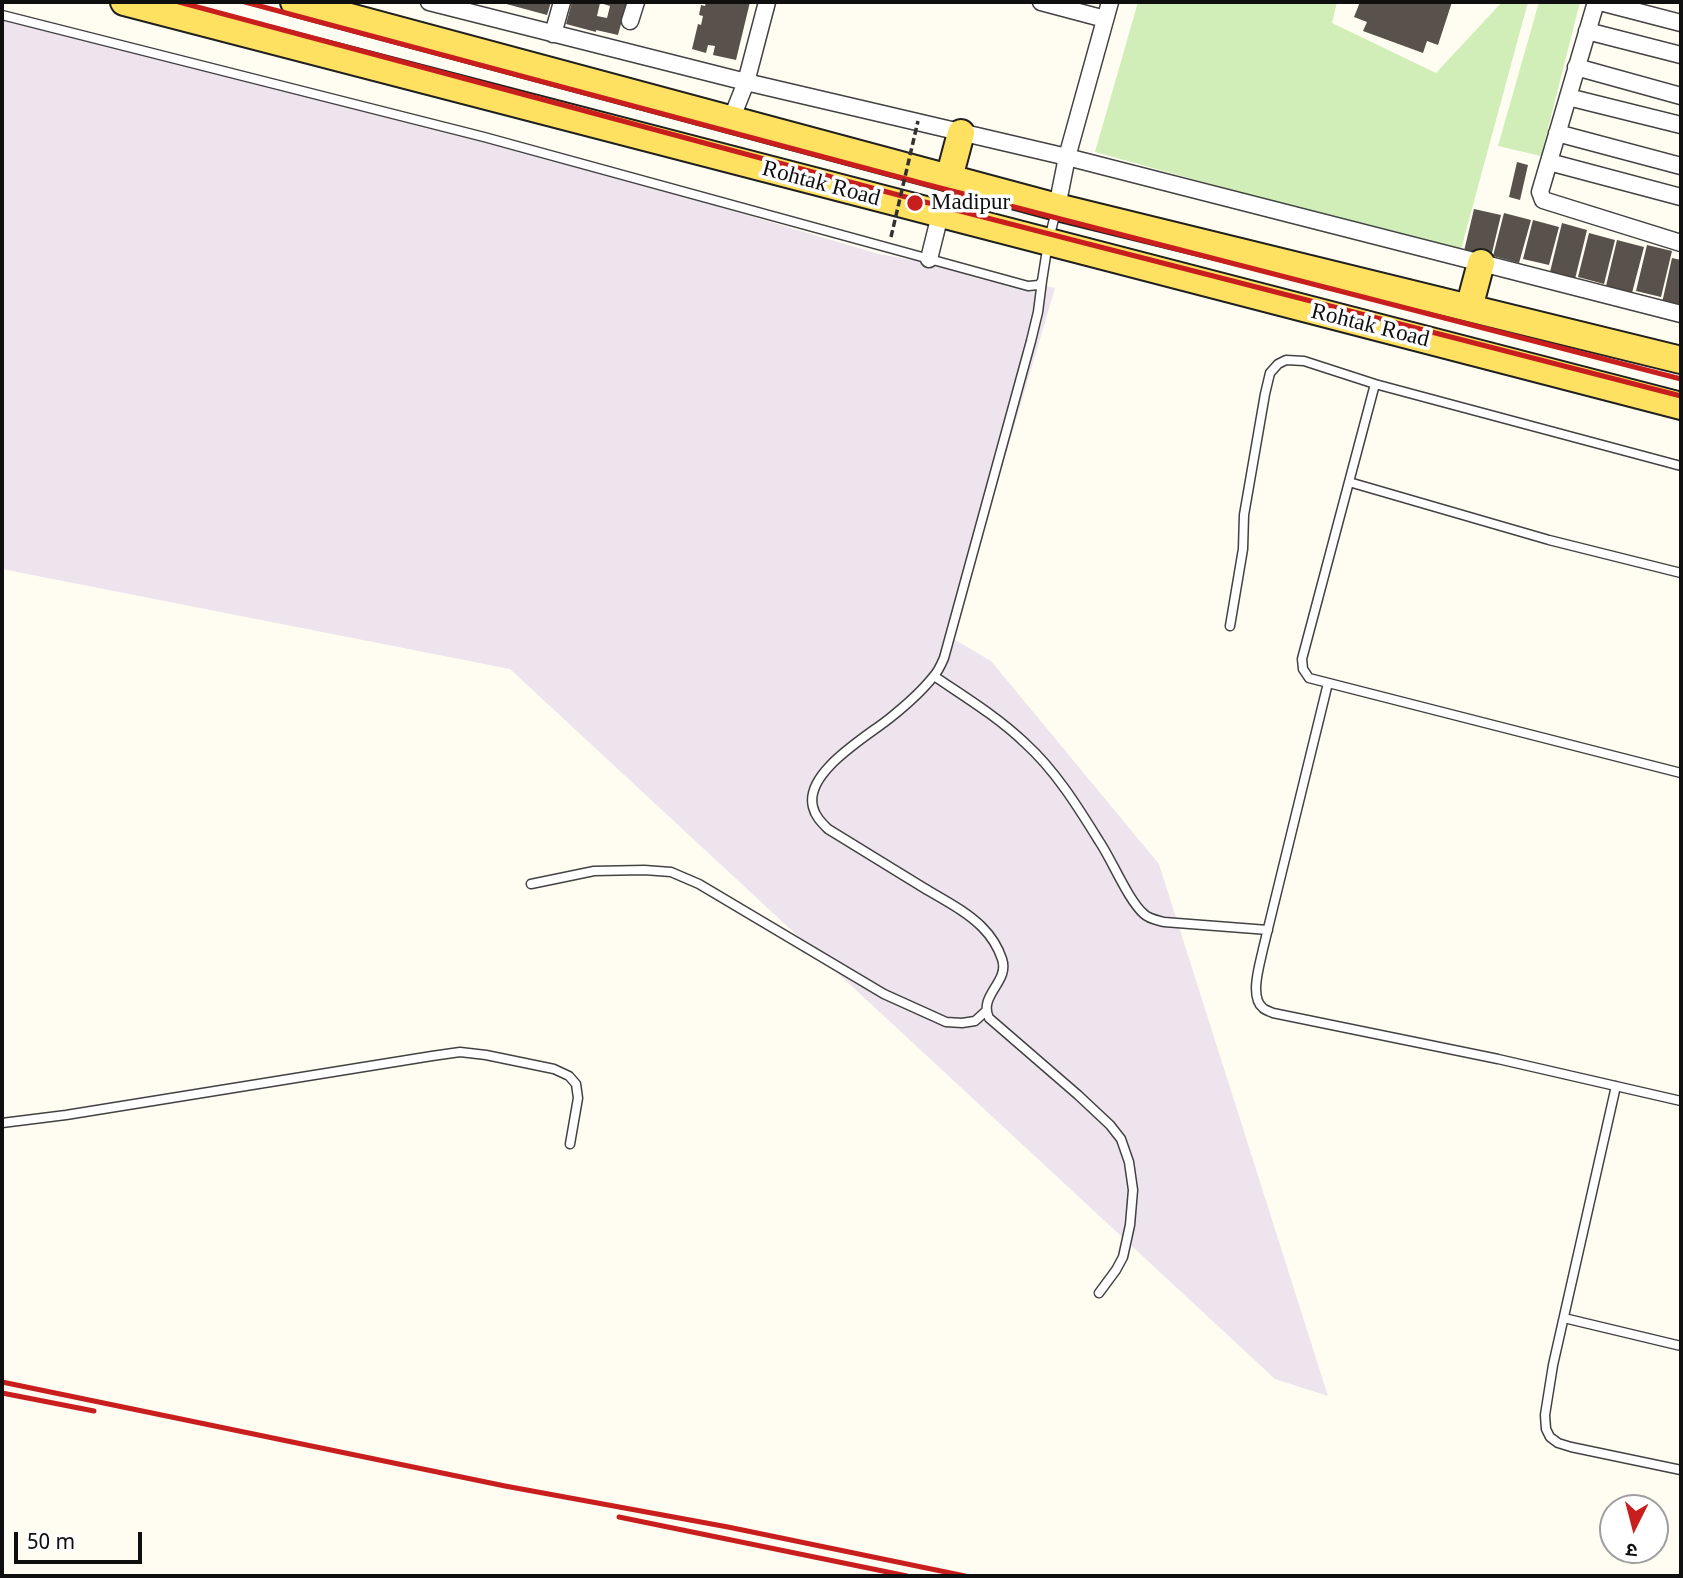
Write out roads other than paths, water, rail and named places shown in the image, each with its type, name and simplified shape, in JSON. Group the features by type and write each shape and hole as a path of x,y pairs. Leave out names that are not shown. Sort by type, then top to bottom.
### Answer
{"main road":[{"name":"Rohtak Road","path":"124,2 1681,406"},
{"name":"Rohtak Road","path":"294,2 1056,207 1681,360"},
{"path":"949,178 961,133"},
{"path":"1469,308 1481,263"}],"street":[{"path":"429,2 746,82 1067,157 1681,314"},
{"path":"553,34 562,2"},
{"path":"630,21 636,2"},
{"path":"730,120 746,82 766,2"},
{"path":"1041,2 1105,19"},
{"path":"1056,207 1110,2"},
{"path":"1681,23 1598,2 1540,192 1543,200 1681,243"},
{"path":"1587,31 1681,55"},
{"path":"1576,68 1681,96"},
{"path":"1567,97 1679,124 1681,103"},
{"path":"1557,132 1681,166"},
{"path":"1549,162 1681,197"},
{"path":"929,259 940,215"}],"lane":[{"path":"2,16 484,137 1028,286 1036,286 1042,281"},
{"path":"1056,207 1038,312 944,659 934,676 891,717 824,771 813,791 812,805 817,818 828,829 960,910 982,927 995,943 1004,970 987,1002 986,1012 989,1018 1079,1095 1121,1139 1129,1162 1133,1190 1130,1225 1123,1257 1099,1293"},
{"path":"1230,626 1244,549 1244,515 1265,394 1270,373 1286,360 1304,361 1375,384 1681,466"},
{"path":"1375,384 1302,659 1308,678 1681,773"},
{"path":"1349,482 1549,540 1681,573"},
{"path":"934,676 1026,743 1057,778 1100,842 1143,914 1164,922 1268,930"},
{"path":"1328,683 1268,930 1255,992 1258,1002 1273,1013 1498,1059 1681,1101"},
{"path":"531,884 594,871 671,872 698,884 884,994 946,1022 975,1021 986,1012"},
{"path":"2,1123 460,1052 554,1069 569,1076 576,1084 578,1098 570,1144"},
{"path":"1616,1086 1553,1365 1545,1415 1546,1429 1550,1437 1558,1443 1681,1471"},
{"path":"1564,1318 1681,1346"}],"railway":[{"path":"179,2 917,200 1681,396"},
{"path":"245,2 921,183 1681,379"},
{"path":"2,1382 505,1486 728,1527 965,1576"},
{"path":"2,1393 94,1411"},
{"path":"619,1517 907,1576"}],"place":[{"name":"Madipur","path":"915,203"}]}
